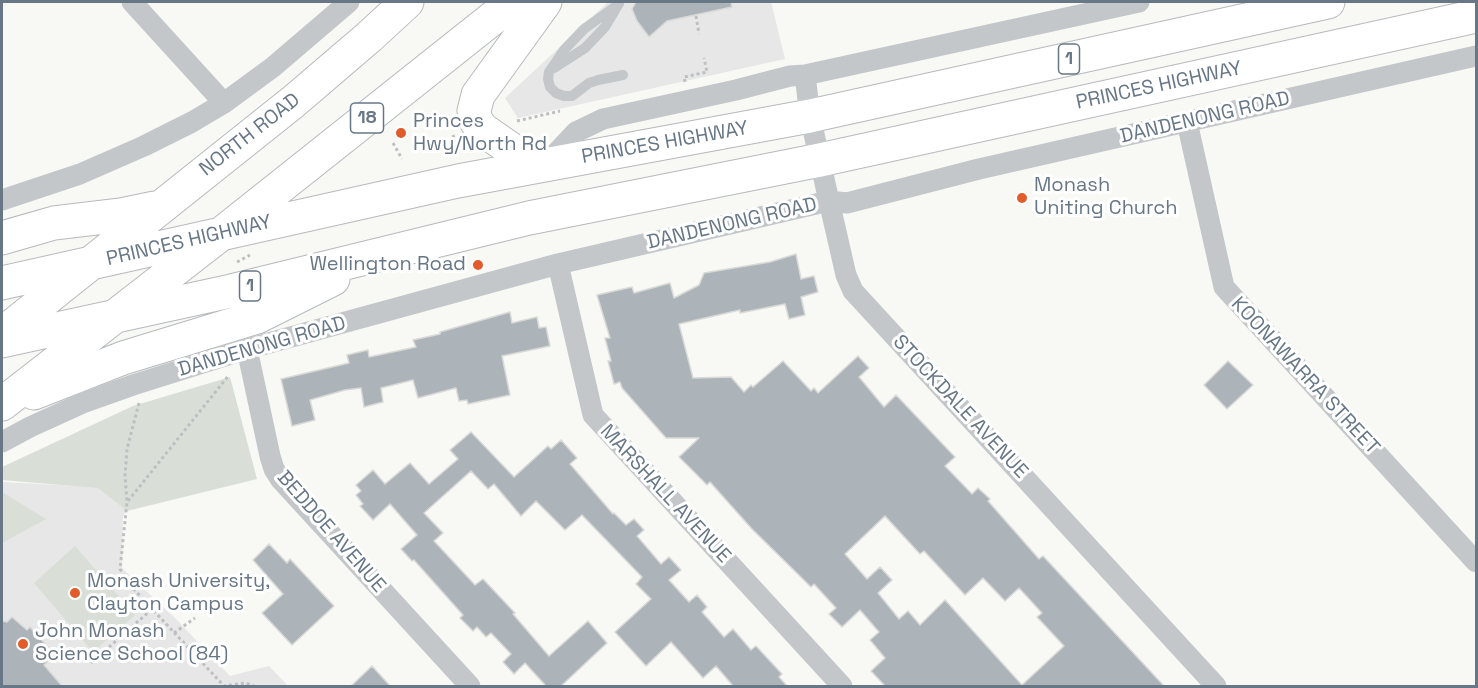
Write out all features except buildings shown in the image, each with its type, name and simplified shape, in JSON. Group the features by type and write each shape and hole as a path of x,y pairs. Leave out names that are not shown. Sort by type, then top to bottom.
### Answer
{"highway":[{"name":"NORTH ROAD","path":"88,264 334,68 407,2"},
{"name":"18","path":"2,406 513,2"},
{"path":"543,165 514,152 482,129 476,121 474,111 478,95 546,2"},
{"name":"PRINCES HIGHWAY","path":"2,282 458,181 810,116 1328,2"},
{"name":"PRINCES HIGHWAY","path":"385,253 574,208 820,160 1476,16"},
{"path":"2,238 54,222 121,215 159,207"},
{"path":"2,406 81,373 256,317 385,253"},
{"name":"1","path":"2,341 231,291 385,253"},
{"path":"2,334 88,264"}],"street":[{"path":"2,200 102,165 183,127 224,103 132,2"},
{"name":"NORTH ROAD","path":"224,103 281,61 349,2"},
{"path":"543,165 576,132 598,121 790,76 805,75 1139,2"},
{"name":"DANDENONG ROAD","path":"2,442 30,426 85,402 247,350 558,264 829,201 848,202 1476,56"},
{"name":"STOCKDALE AVENUE","path":"805,75 810,116 846,275 853,291 1216,687"},
{"name":"KOONAWARRA STREET","path":"1187,122 1224,287 1476,562"},
{"name":"MARSHALL AVENUE","path":"558,264 593,415 842,687"},
{"name":"BEDDOE AVENUE","path":"247,350 270,456 281,480 470,687"}],"lane":[{"path":"620,3 605,27 585,48 549,72 548,80 550,87 556,93 572,96 590,83 623,75"}],"path":[{"path":"696,16 699,34"},
{"path":"685,83 684,77 707,72 704,58"},
{"path":"393,143 402,159"},
{"path":"127,502 177,443 231,372"},
{"path":"140,400 127,449 125,476 127,502 120,569 128,583 224,686 246,683 254,687"},
{"path":"91,663 152,609"},
{"path":"174,633 195,618"}],"shaded area":[{"path":"608,2 771,2 785,59 518,118 505,98"},
{"path":"230,377 257,479 127,511 98,488 2,480 2,467 133,406"},
{"name":"Monash University, Clayton Campus","path":"2,482 98,487 127,511 123,516 122,568 175,618 230,676 269,666 288,686 2,686"},
{"path":"2,492 46,519 2,543"},
{"path":"75,546 135,615 93,652 34,583"}],"place":[{"name":"Princes Hwy/North Rd","path":"401,133"},
{"name":"Monash Uniting Church","path":"1022,198"},
{"name":"Wellington Road","path":"478,265"},
{"name":"Monash University, Clayton Campus","path":"75,593"},
{"name":"John Monash Science School (84)","path":"23,644"}]}
